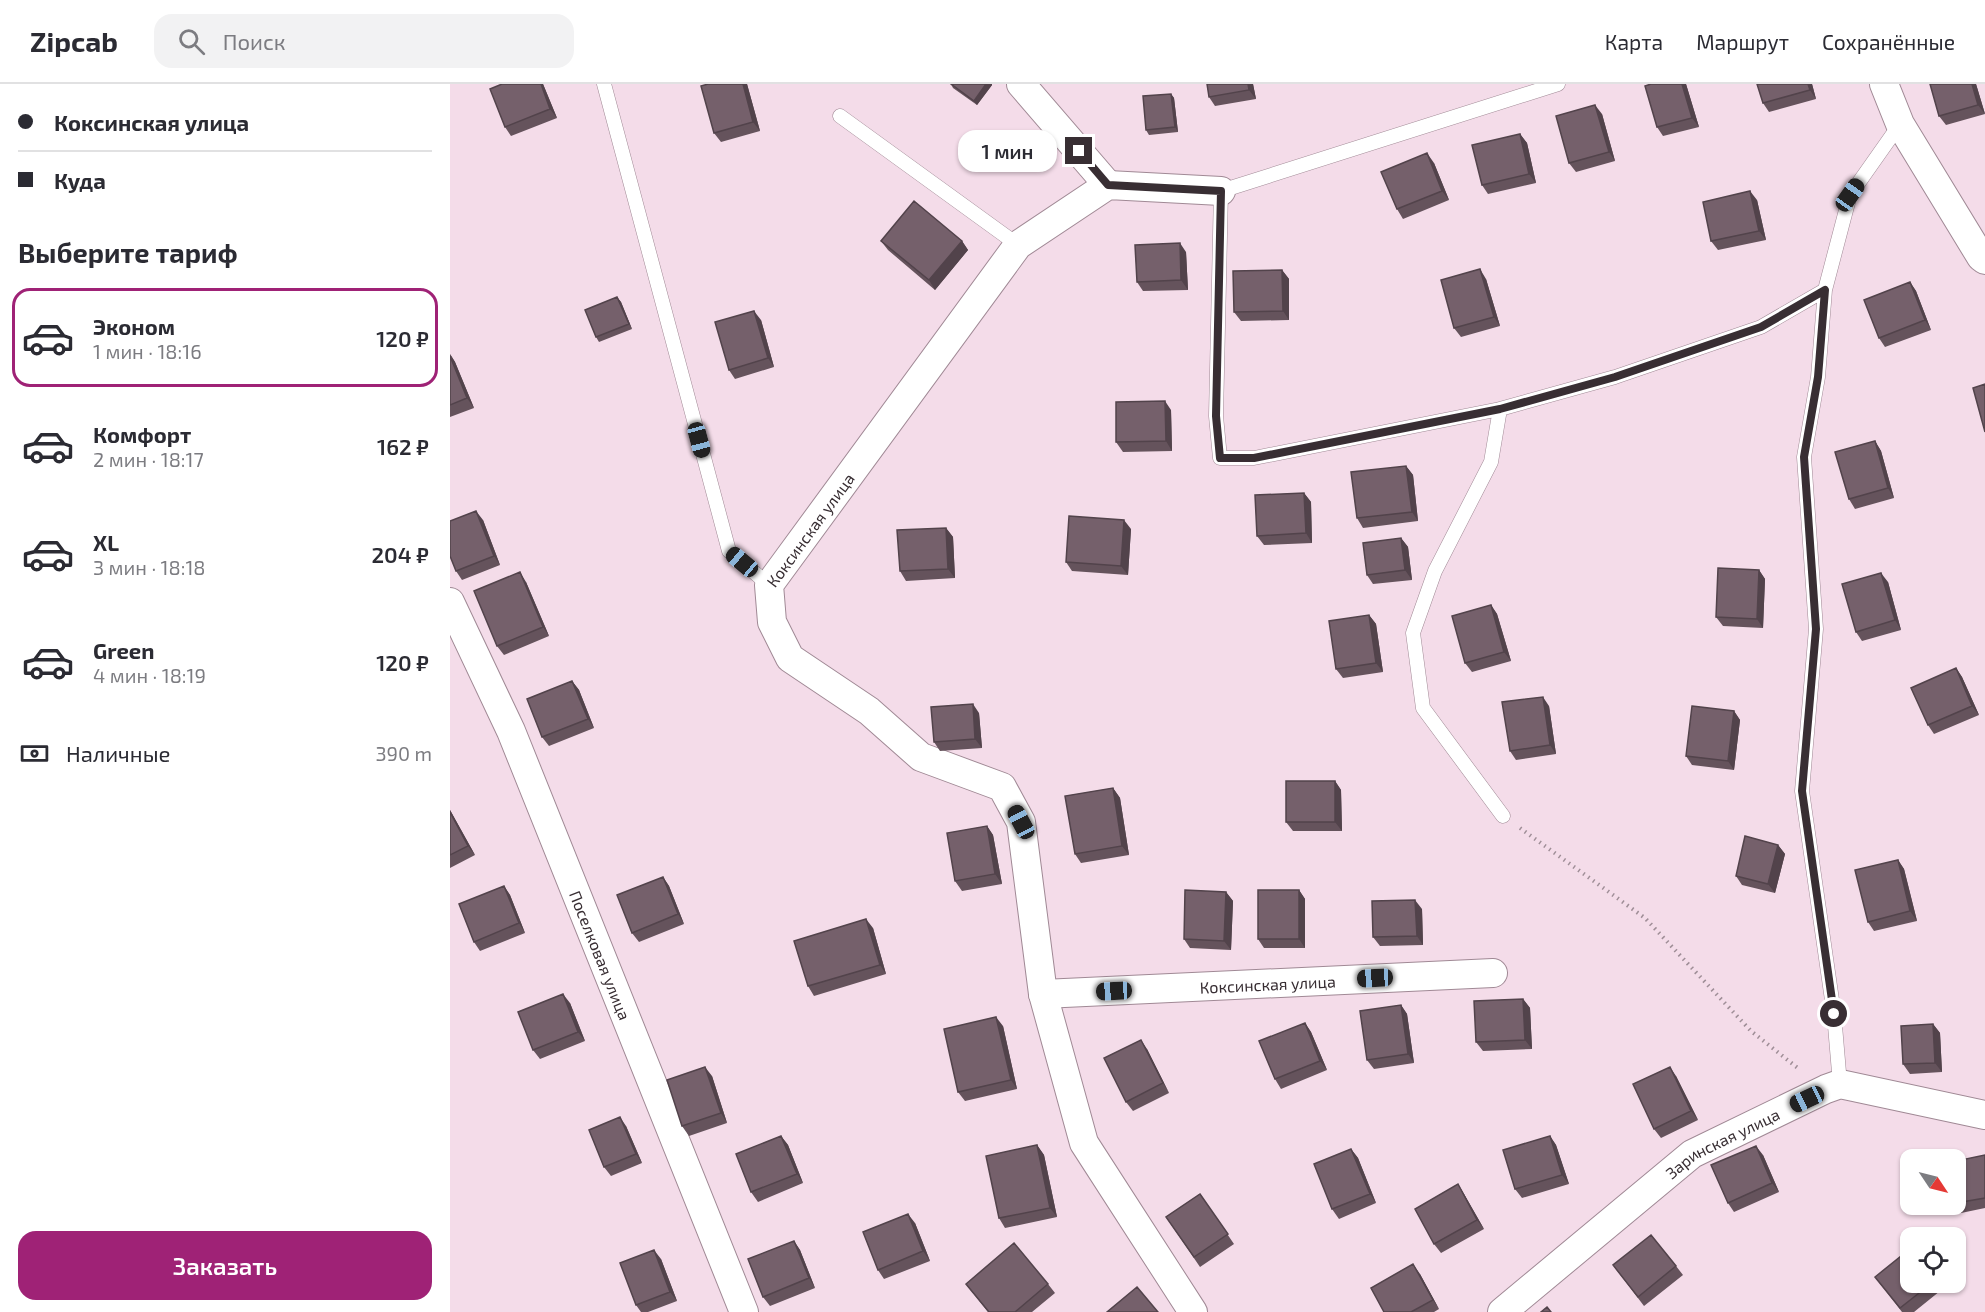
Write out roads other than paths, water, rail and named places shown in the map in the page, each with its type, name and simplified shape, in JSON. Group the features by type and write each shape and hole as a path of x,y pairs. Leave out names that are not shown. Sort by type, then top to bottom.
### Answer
{"street":[{"path":"1021,84 1108,185 1221,191"},
{"path":"1884,84 1900,124 1985,260"},
{"name":"Коксинская улица","path":"1108,185 1018,245 770,585 772,622 790,658 869,711 921,757 1002,787 1021,822 1043,994 1084,1143 1193,1312"},
{"name":"Поселковая улица","path":"450,602 511,730 744,1312"},
{"name":"Коксинская улица","path":"1043,994 1493,973"},
{"path":"1833,1087 1985,1115"},
{"name":"Заринская улица","path":"1502,1312 1692,1154 1833,1087"}],"lane":[{"path":"604,84 729,551 770,585"},
{"path":"1558,84 1221,191 1216,416 1220,458 1254,458 1500,409 1615,377 1761,327 1825,290"},
{"path":"840,116 1018,245"},
{"path":"1833,1087 1834,1014 1802,791 1816,629 1804,457 1818,377 1825,290 1850,195 1900,124"},
{"path":"1500,409 1491,462 1436,571 1413,633 1423,708 1503,816"}]}
